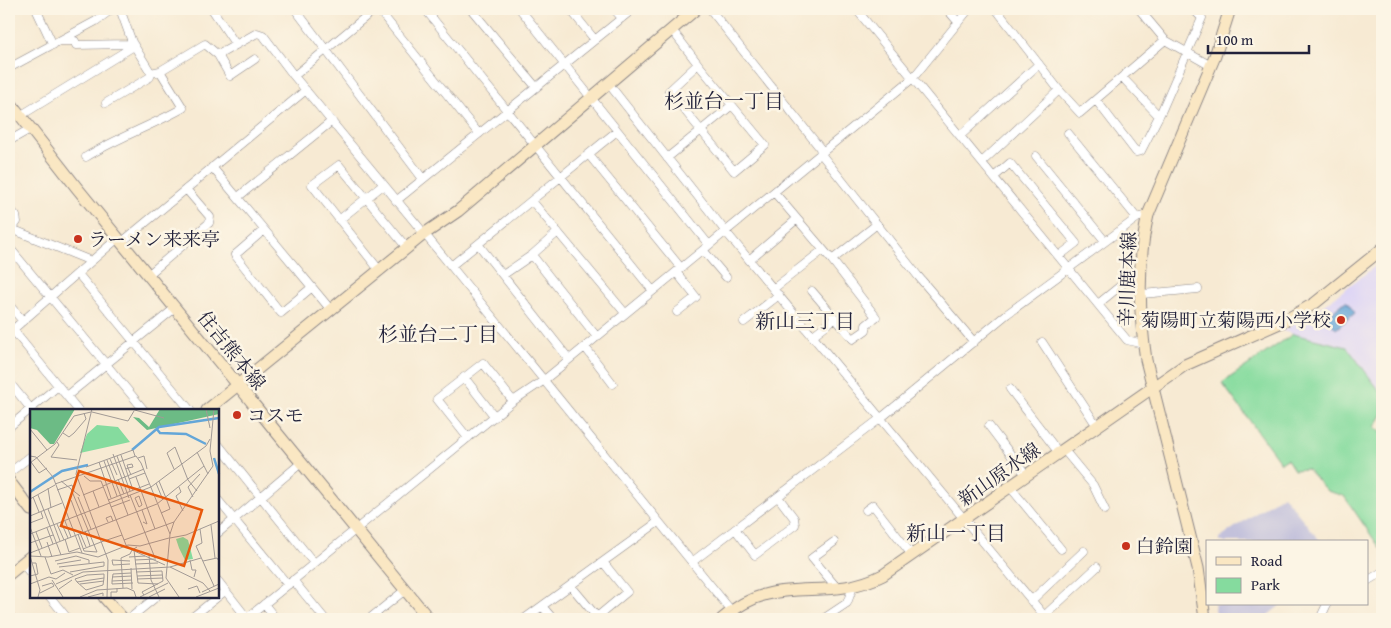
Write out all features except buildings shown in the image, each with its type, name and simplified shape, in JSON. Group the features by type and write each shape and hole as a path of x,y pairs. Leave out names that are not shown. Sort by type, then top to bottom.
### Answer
{"main road":[{"path":"208,409 424,234 458,212 534,145 696,9"},
{"name":"辛川鹿本線","path":"1205,619 1198,568 1152,388 1143,344 1140,269 1142,216 1211,66 1230,9"},
{"name":"住吉熊本線","path":"9,101 148,275 429,619"},
{"name":"新山原水線","path":"730,617 747,600 766,593 786,590 853,587 883,575 1185,365 1276,325 1315,303 1382,249"},
{"path":"9,482 30,506"},
{"path":"9,574 27,559"},
{"path":"105,598 123,619"}],"street":[{"path":"36,9 57,43"},
{"path":"9,68 96,21 112,9"},
{"path":"120,9 133,44 151,73"},
{"path":"212,9 236,45"},
{"path":"296,9 423,179"},
{"path":"294,76 376,9 479,134"},
{"path":"425,9 560,179 653,291"},
{"path":"471,9 536,87"},
{"path":"520,9 617,131 726,277"},
{"path":"570,9 595,40"},
{"path":"614,9 622,18"},
{"path":"396,201 634,9"},
{"path":"710,9 820,148 821,154 923,283 974,342"},
{"path":"856,9 1127,340 1143,344"},
{"path":"947,9 958,22"},
{"path":"219,582 249,618 513,401 543,381 626,314 913,78 969,9"},
{"path":"996,9 1080,113 1165,40"},
{"path":"1139,9 1165,40 1211,66"},
{"path":"1096,100 1136,152 1142,151 1202,18 1193,9"},
{"path":"672,30 765,145 734,171 669,91 698,64"},
{"path":"218,55 257,33 263,35 294,76 692,562 730,617"},
{"path":"57,43 75,41 76,45 133,44"},
{"path":"20,116 133,44"},
{"path":"106,103 120,91 150,77 151,73 160,71 205,44 218,55 230,76 255,59"},
{"path":"960,136 1039,64"},
{"path":"86,157 112,141 158,122 183,108 160,71"},
{"path":"1122,77 1159,116"},
{"path":"608,84 726,232 1045,618 1097,567"},
{"path":"77,409 11,332 50,297 79,275 91,261 186,189 306,90"},
{"path":"982,162 1060,90"},
{"path":"667,158 732,105"},
{"path":"238,198 332,121"},
{"path":"9,141 30,129"},
{"path":"451,266 617,131"},
{"path":"692,562 881,418 1007,314 1105,241 1142,216 1068,133"},
{"path":"589,155 679,270 696,297 677,312"},
{"path":"1036,156 1105,241"},
{"path":"994,177 1010,163 1076,243 1059,256"},
{"path":"380,271 312,185 340,165 407,248"},
{"path":"212,167 331,310"},
{"path":"339,220 383,185"},
{"path":"148,275 209,224 210,218 186,189"},
{"path":"774,192 832,260 876,317 866,325 866,330 853,339 812,291"},
{"path":"532,201 626,314"},
{"path":"9,208 17,222 10,229 91,261"},
{"path":"750,260 797,219"},
{"path":"832,260 878,224"},
{"path":"264,230 235,255 281,313 312,288"},
{"path":"503,275 532,255 558,232"},
{"path":"478,244 569,359"},
{"path":"9,247 143,409"},
{"path":"744,322 823,250"},
{"path":"532,255 597,337"},
{"path":"1098,304 1140,269"},
{"path":"79,275 189,409"},
{"path":"1142,294 1198,289"},
{"path":"9,304 22,321"},
{"path":"67,396 176,308"},
{"path":"812,336 835,318"},
{"path":"1042,342 1097,426"},
{"path":"585,347 613,384"},
{"path":"468,438 436,399 483,363 513,401"},
{"path":"464,378 495,417"},
{"path":"9,382 31,409 58,386"},
{"path":"1010,389 1093,485 1105,510"},
{"path":"9,427 30,410"},
{"path":"988,426 1027,476"},
{"path":"219,445 314,564"},
{"path":"9,473 30,457"},
{"path":"219,532 301,463"},
{"path":"1010,487 1061,550"},
{"path":"736,529 755,555 795,525 794,518 778,497"},
{"path":"219,501 233,520 325,619"},
{"path":"866,510 873,506 912,555"},
{"path":"524,619 658,522"},
{"path":"834,542 812,558 838,589"},
{"path":"1031,601 1084,551"},
{"path":"572,586 597,617 628,592 603,562"},
{"path":"1368,580 1382,572"},
{"path":"823,619 847,603 853,587"},
{"path":"370,619 405,590"},
{"path":"219,596 225,591"},
{"path":"51,598 68,619"},
{"path":"129,619 155,598"},
{"path":"190,619 216,598"},
{"path":"264,604 276,619"},
{"path":"542,606 553,619"},
{"path":"1321,619 1325,606"},
{"path":"9,615 12,619"}],"shaded area":[{"name":"菊陽町立菊陽西小学校","path":"1382,261 1382,394 1347,347 1282,331 1319,309"},
{"path":"1283,495 1319,540 1219,540 1219,538"},
{"path":"1214,606 1279,606 1263,619 1217,619"}],"green space":[{"path":"1293,334 1347,347 1382,394 1382,415 1375,427 1382,433 1382,551 1344,496 1327,491 1307,469 1294,470 1287,459 1281,463 1222,383"}],"water":[{"path":"1346,301 1355,313 1336,329 1326,317"}],"place":[{"name":"ラーメン来来亭","path":"78,239"},
{"name":"菊陽町立菊陽西小学校","path":"1341,320"},
{"name":"コスモ","path":"237,415"},
{"name":"白鈴園","path":"1126,546"}],"district":[{"name":"杉並台一丁目","path":"724,100"},
{"name":"新山三丁目","path":"805,320"},
{"name":"杉並台二丁目","path":"438,333"},
{"name":"新山一丁目","path":"956,532"}]}
